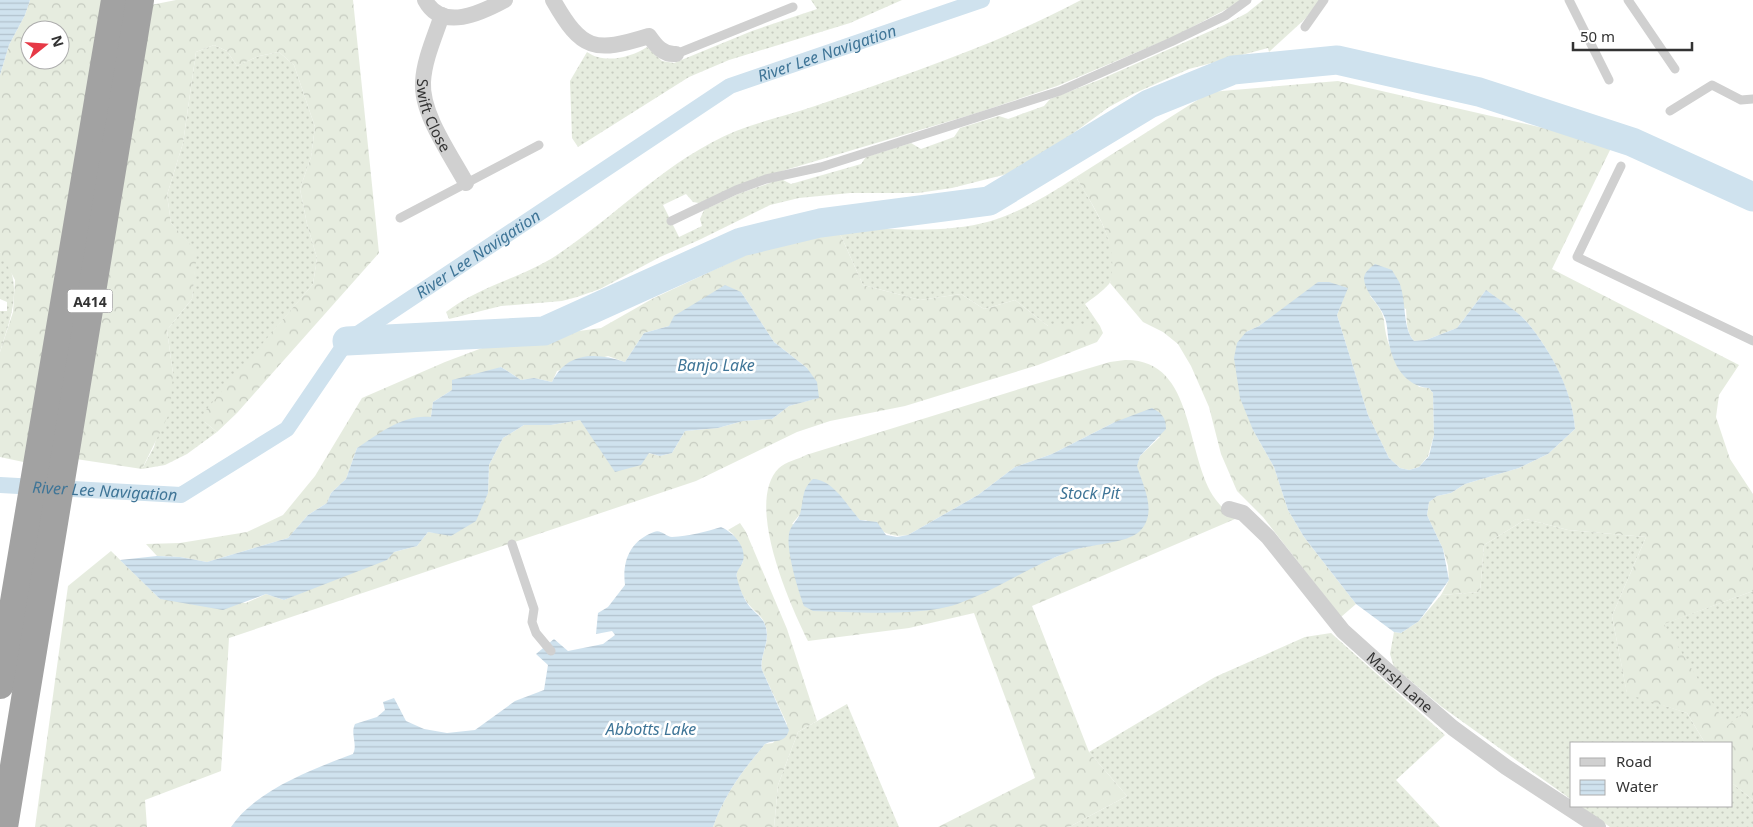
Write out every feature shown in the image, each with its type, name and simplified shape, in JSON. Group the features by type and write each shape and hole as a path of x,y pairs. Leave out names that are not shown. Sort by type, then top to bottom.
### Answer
{"highway":[{"name":"A414","path":"4,827 28,678 27,600 115,0"},
{"name":"A414","path":"0,684 27,600 140,0"}],"street":[{"path":"425,0 430,8 442,15 465,17 505,0"},
{"path":"553,0 573,32 591,44 612,46 649,36 662,51 676,54"},
{"name":"Swift Close","path":"442,15 425,70 423,93 428,113 466,183"},
{"name":"Marsh Lane","path":"1229,509 1243,513 1268,537 1320,605 1343,630 1403,685 1453,728 1506,767 1598,827"}],"lane":[{"path":"671,220 736,190 766,179 822,167 1060,91 1225,16 1247,0"},
{"path":"1304,27 1324,0"},
{"path":"1569,0 1610,80"},
{"path":"1628,0 1675,69"},
{"path":"676,54 793,7"},
{"path":"1670,110 1712,85 1741,100 1753,99"},
{"path":"400,218 539,145"},
{"path":"1621,166 1577,257 1753,341"},
{"path":"512,544 534,609 532,622 536,633 551,651"}],"green space":[{"path":"30,0 105,0 28,463 0,457 0,352 13,312 15,280 0,252 0,75 9,45 20,24 20,70 70,70 70,20 22,20"},
{"path":"176,0 353,0 379,253 237,413 217,432 205,422 206,410 313,284 317,258 307,224 300,189 311,157 315,127 294,65 279,52 259,56 237,66 227,51 214,45 196,52 183,143 167,195 171,223 197,252 192,299 167,330 173,374 170,412 142,469 76,459 151,5"},
{"path":"811,0 902,0 850,23 729,60 689,77 578,147 572,138 570,81 587,52 594,56 609,59 625,57 647,47 662,61 674,63 752,31 817,9"},
{"path":"1081,0 1244,0 1173,37 1057,86 977,113 772,174 699,203 693,202 686,194 663,205 679,237 702,226 700,219 704,210 738,194 781,179 791,184 861,164 866,157 911,143 921,149 954,137 960,128 999,116 1008,119 1044,106 1050,99 1099,80 1224,25 1247,13 1263,0 1320,0 1305,19 1269,52 1268,48 1189,69 1133,94 1109,107 1034,162 1011,173 952,188 918,193 850,193 799,198 770,205 660,257 600,289 562,301 501,306 449,319 446,312 459,303 472,295 530,270 557,255 665,172 711,143 746,127 883,83 950,58 1016,31"},
{"path":"214,45 227,51 237,66 259,56 279,52 294,65 315,127 311,157 300,189 307,224 317,258 313,284 266,340 205,422 217,432 187,454 165,465 142,469 154,447 173,374 167,330 192,299 196,252 171,223 167,195 183,143 196,52"},
{"path":"1338,81 1613,144 1552,269 1739,365 1719,395 1716,417 1730,459 1753,494 1753,591 1664,624 1727,726 1753,705 1753,800 1733,784 1733,742 1704,742 1687,713 1627,694 1612,616 1646,537 1568,530 1526,519 1484,545 1480,592 1441,595 1449,580 1448,566 1443,549 1427,515 1429,502 1437,496 1451,493 1465,484 1519,468 1548,454 1575,429 1566,389 1547,350 1527,322 1486,290 1457,328 1426,340 1414,341 1408,330 1406,309 1370,296 1384,318 1388,342 1393,353 1419,387 1429,388 1433,393 1434,435 1428,456 1419,467 1409,470 1400,468 1389,458 1368,415 1337,315 1347,288 1274,315 1259,326 1246,332 1253,430 1274,467 1288,510 1304,537 1356,604 1341,617 1263,517 1237,491 1221,454 1209,407 1191,366 1178,344 1163,332 1143,322 1110,283 1112,254 1109,241 1098,214 1076,177 1210,92"},
{"path":"1076,177 1104,229 1114,259 1114,273 1109,284 1085,304 1100,326 1048,326 1015,300 984,309 961,294 920,300 863,285 837,227 914,230 972,225 991,221 1024,208"},
{"path":"837,227 863,285 920,300 961,294 984,309 1015,300 1048,326 1100,326 1103,333 1097,342 1038,365 905,406 830,421 797,432 696,481 229,638 221,771 145,800 147,827 35,827 68,586 111,551 160,599 246,603 266,594 284,600 394,552 417,546 428,532 451,535 488,493 489,465 503,438 524,425 551,425 580,420 648,453 660,456 672,453 685,431 718,428 743,421 772,419 789,406 818,398 807,368 774,342 741,292 669,326 644,333 625,362 608,356 557,371 552,382 534,378 521,380 501,367 452,390 433,402 431,417 357,448 346,479 331,493 327,503 308,515 288,538 207,562 180,557 157,556 146,544 180,543 247,532 283,515 315,476 362,398 445,362 498,342 601,328 652,299 767,245 797,233"},
{"path":"0,252 8,264 12,276 14,301 0,352 0,311 7,311 7,302 0,299"},
{"path":"1125,360 1148,364 1165,375 1177,393 1186,414 1206,482 1218,503 1235,519 1032,606 1089,752 1127,796 1069,827 938,827 1035,778 974,613 909,628 808,641 791,604 774,554 768,528 766,504 769,484 779,468 788,462 806,455 1110,362","holes":["1115,422 1160,437 1140,456 1136,467 1141,481 1130,537 1072,550 1028,569 792,524 801,513 847,507 860,520 866,520 886,533 901,536 908,535 978,495 1015,467 1052,454"]},
{"path":"1526,519 1568,530 1646,537 1612,616 1627,693 1687,713 1704,742 1570,742 1570,799 1442,707 1394,667 1390,654 1394,632 1401,633 1419,621 1441,595 1480,592 1484,545"},
{"path":"740,523 746,532 787,629 817,721 798,732 778,785 774,827 713,827 728,794 742,773 765,744 773,743 787,724 762,670 762,658 767,641 764,622 746,600 736,576 738,568 743,562 733,534 728,530"},
{"path":"1753,591 1753,705 1727,727 1663,624"},
{"path":"1331,633 1445,735 1396,780 1440,827 1069,827 1127,796 1089,752 1215,677 1305,637"},
{"path":"847,704 899,827 774,827 778,785 798,732"},
{"path":"1733,784 1753,800 1753,827 1610,827 1581,807 1733,807"}],"water":[{"path":"0,0 30,0 25,15 22,20 20,20 20,24 9,45 0,75"},
{"path":"1375,264 1392,270 1399,281 1403,294 1408,330 1414,341 1426,340 1457,328 1486,290 1516,312 1531,327 1554,362 1566,388 1575,429 1548,454 1519,468 1465,484 1451,493 1437,496 1429,502 1427,515 1443,549 1449,580 1419,621 1401,633 1394,632 1356,604 1304,537 1288,510 1274,467 1253,430 1240,398 1234,358 1237,343 1246,332 1259,326 1318,282 1329,282 1348,288 1337,315 1368,415 1389,458 1400,468 1409,470 1419,467 1429,456 1434,435 1433,393 1429,388 1407,379 1397,366 1391,351 1387,326 1382,311 1365,285 1364,277 1366,272"},
{"name":"Banjo Lake","path":"725,285 741,292 774,342 807,368 817,382 819,398 789,406 772,419 743,421 718,428 685,431 672,453 660,456 649,453 641,465 615,472 580,420 551,425 524,425 503,438 489,465 488,493 476,521 451,536 428,532 417,546 394,552 387,560 284,600 266,594 223,610 160,599 120,560 157,556 180,557 207,562 288,538 308,515 327,503 331,493 346,479 357,448 401,422 411,418 431,417 433,402 452,390 452,380 501,367 521,380 534,378 552,382 558,372 566,365 583,357 603,357 625,362 644,333 669,326 674,316"},
{"name":"Stock Pit","path":"1152,408 1163,416 1166,429 1140,456 1137,466 1149,507 1145,524 1134,535 1126,539 1071,551 988,591 945,607 908,612 868,613 813,611 804,606 791,560 789,534 799,516 805,490 813,479 821,480 834,489 860,520 877,522 886,535 897,537 908,535 978,495 1015,467 1052,454 1115,422"},
{"name":"Abbotts Lake","path":"721,527 734,536 743,550 743,561 737,573 738,582 748,604 765,625 767,639 761,665 762,670 789,730 782,739 765,744 749,763 728,794 713,827 231,827 255,802 286,782 353,754 355,724 377,717 385,710 383,702 394,698 406,721 424,729 447,733 475,730 515,701 544,690 548,665 536,654 554,639 568,651 603,644 615,635 612,631 596,634 598,613 608,607 625,585 625,568 633,546 646,536 657,531 672,537 697,534"}],"waterway":[{"name":"River Lee Navigation","path":"0,485 181,495 287,429 347,341 730,86 982,0"},
{"path":"347,341 544,331 741,242 820,223 989,201 1149,104 1233,70 1337,60 1479,92 1632,142 1753,197"}]}
